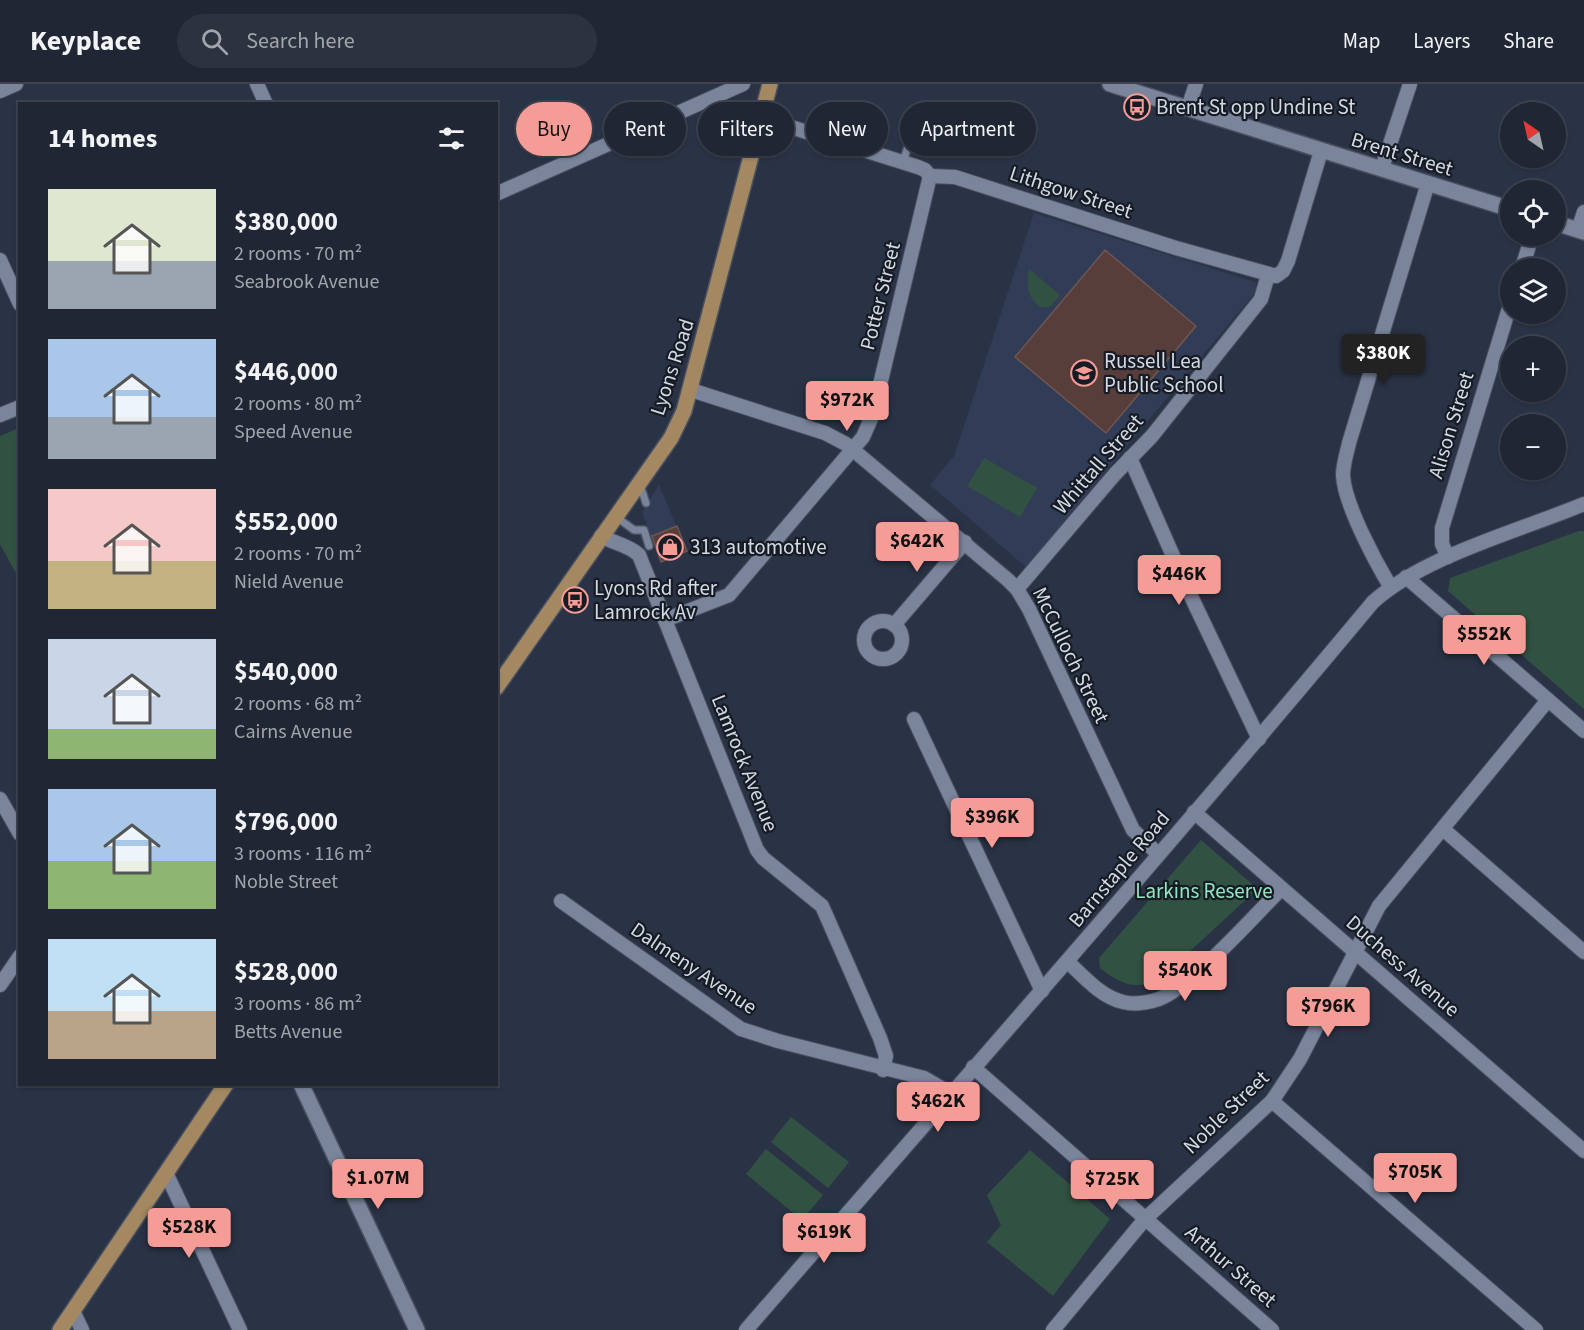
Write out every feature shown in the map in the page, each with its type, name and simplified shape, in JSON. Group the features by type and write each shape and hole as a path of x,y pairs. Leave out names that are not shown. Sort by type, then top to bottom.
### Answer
{"main road":[{"name":"Lyons Road","path":"766,102 770,84"},
{"name":"Brent Street","path":"1110,84 1500,206"},
{"name":"Lyons Road","path":"498,685 671,438 691,390 752,156"},
{"path":"1566,226 1581,231"},
{"path":"60,1330 167,1175 225,1086"},
{"path":"302,1086 417,1330"}],"street":[{"path":"0,91 16,84"},
{"path":"257,84 265,102"},
{"path":"498,193 743,84"},
{"path":"1188,108 1196,84"},
{"path":"1382,168 1410,84"},
{"name":"Lithgow Street","path":"794,128 903,162 925,170 930,176 955,177 1268,275"},
{"path":"1268,275 1279,274 1288,261 1321,151"},
{"name":"Potter Street","path":"665,620 729,595 854,450 869,425 930,176"},
{"path":"1390,586 1347,497 1343,472 1353,431 1428,183"},
{"path":"1581,231 1584,212"},
{"path":"0,260 18,300"},
{"name":"Whittall Street","path":"1017,589 1130,458 1152,436 1261,299 1268,275"},
{"name":"Alison Street","path":"1448,557 1442,544 1442,528 1504,324"},
{"name":"McCulloch Street","path":"691,390 825,433 854,450 965,542 1017,589 1029,609 1132,830 1158,854"},
{"path":"0,415 18,408"},
{"path":"1130,458 1188,590 1259,739"},
{"name":"Barnstaple Road","path":"746,1330 950,1093 1068,962 1373,602 1390,586 1448,557 1581,503"},
{"name":"Lamrock Avenue","path":"601,536 630,548 639,555 757,850 763,858 822,906 880,1038 886,1056 883,1070"},
{"path":"894,625 965,542"},
{"path":"1406,577 1584,731"},
{"name":"Noble Street","path":"1053,1330 1145,1219 1272,1101 1300,1059 1379,906 1548,700"},
{"path":"914,719 1042,991"},
{"path":"0,799 18,830"},
{"name":"Duchess Avenue","path":"1194,812 1584,1151"},
{"path":"1443,829 1584,952"},
{"path":"1068,962 1102,992 1122,1002 1142,1004 1161,999 1199,969 1281,889"},
{"name":"Dalmeny Avenue","path":"561,901 741,1029 883,1070 924,1078 950,1093"},
{"path":"0,985 18,959"},
{"name":"Arthur Street","path":"973,1067 1272,1330"},
{"path":"1272,1101 1536,1330"},
{"path":"167,1175 240,1330"},
{"path":"73,1311 82,1330"}],"lane":[{"path":"903,162 905,156"},
{"path":"639,482 646,503"},
{"path":"615,516 634,530 644,530 649,546"}],"shaded area":[{"name":"Russell Lea Public School","path":"1034,213 1255,282 1258,289 1026,567 930,485 954,456"},
{"path":"659,485 687,551 661,562 642,512"}],"green space":[{"path":"1029,269 1060,295 1050,307 1040,307 1032,299 1028,285"},
{"path":"18,428 18,577 0,544 0,436"},
{"path":"984,458 1037,488 1020,517 967,486"},
{"path":"1584,531 1584,709 1448,591 1450,578"},
{"name":"Larkins Reserve","path":"1201,840 1252,884 1252,894 1154,982 1129,984 1107,974 1100,968 1099,958"},
{"path":"791,1117 849,1162 828,1188 771,1142"},
{"path":"766,1149 823,1195 802,1220 746,1174"},
{"path":"1030,1150 1110,1219 1053,1296 987,1242 1001,1225 987,1195"}],"building":[{"path":"1105,250 1196,326 1106,433 1015,357"},
{"name":"313 automotive","path":"677,526 687,551 661,562 652,536"}],"place":[{"name":"Brent St opp Undine St","path":"1137,107"},
{"name":"Russell Lea Public School","path":"1084,373"},
{"name":"313 automotive","path":"670,547"},
{"name":"Lyons Rd after Lamrock Av","path":"575,600"}]}
